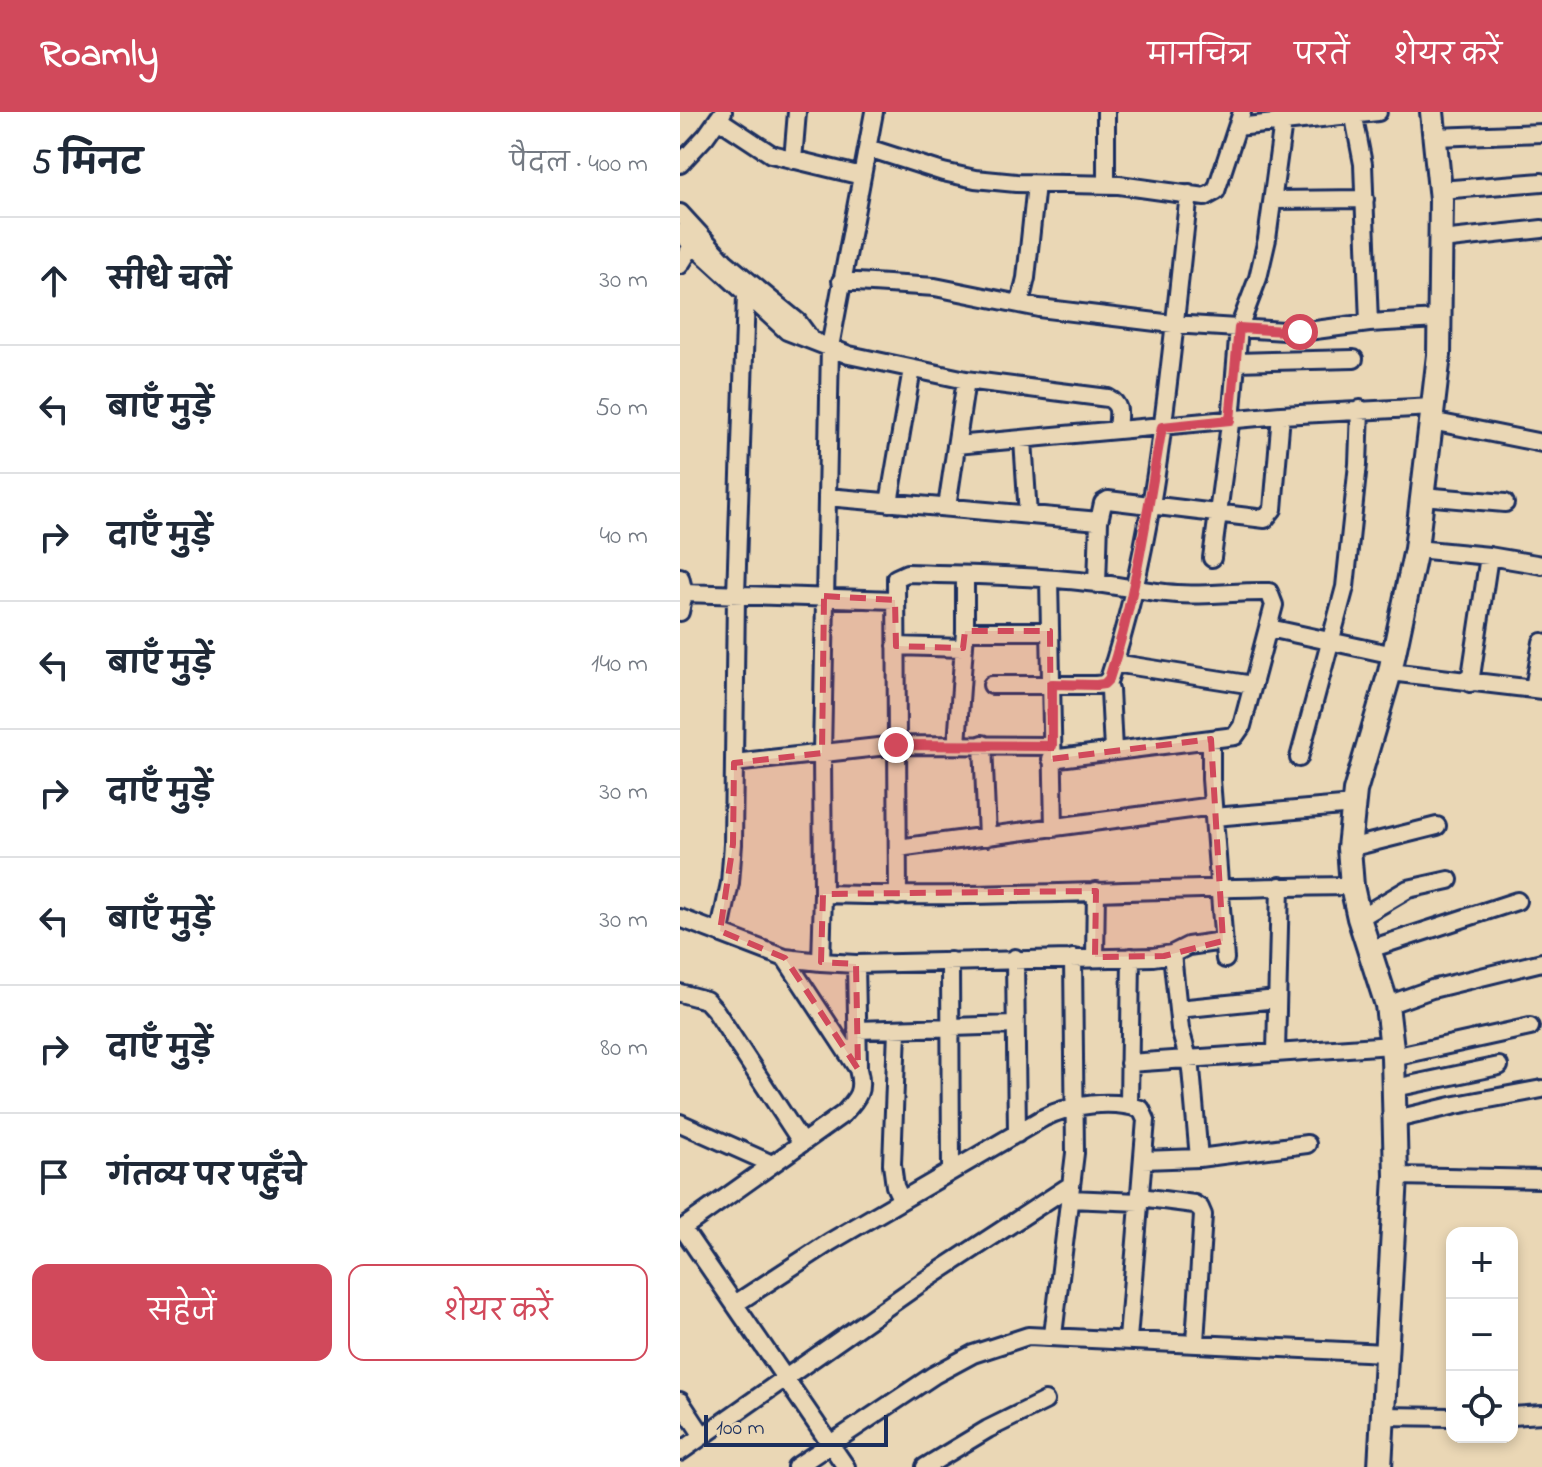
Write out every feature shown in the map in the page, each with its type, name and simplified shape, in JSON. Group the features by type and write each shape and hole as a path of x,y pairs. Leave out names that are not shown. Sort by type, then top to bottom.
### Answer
{"main road":[{"path":"1380,1467 1396,1176 1395,1088 1387,1005 1359,918 1352,886 1349,848 1355,791 1392,663 1416,549 1439,355 1440,190 1432,112"}],"street":[{"path":"793,160 797,112"},
{"path":"821,962 830,347 874,112"},
{"path":"1106,112 1106,185"},
{"path":"868,148 953,174 1036,184 1106,185 1205,197 1216,191 1240,119 1283,122 1378,112"},
{"path":"1354,113 1363,164 1369,323"},
{"path":"680,164 721,116 771,154 862,176"},
{"path":"1212,558 1239,328 1258,278 1273,200 1283,122"},
{"path":"1435,137 1542,133"},
{"path":"1440,190 1542,182"},
{"path":"1020,303 1026,278 1036,184"},
{"path":"992,685 1104,684 1109,679 1133,590 1150,505 1189,194"},
{"path":"1273,200 1365,199"},
{"path":"680,213 725,262 798,322 809,337"},
{"path":"1441,240 1542,229"},
{"path":"680,233 787,331 849,355 912,369 966,380 1108,398 1119,407 1117,429"},
{"path":"680,265 692,246"},
{"path":"841,281 935,287 1039,308 1173,324 1300,332 1369,323 1438,319"},
{"path":"720,931 730,883 733,844 736,595 746,295"},
{"path":"1236,362 1354,359"},
{"path":"889,503 912,369"},
{"path":"947,507 966,380"},
{"path":"1299,758 1345,587 1358,464 1360,409"},
{"path":"956,445 1360,409 1432,414 1542,443"},
{"path":"1097,584 1099,521 1101,507 1108,500 1217,515 1265,519 1271,516 1281,415"},
{"path":"1023,440 1028,515"},
{"path":"1422,496 1505,503"},
{"path":"827,497 1099,521"},
{"path":"1416,549 1542,565"},
{"path":"1470,683 1489,556"},
{"path":"734,763 896,745 983,744 1051,752 1113,750 1230,737 1238,732 1269,628 1274,605 1269,592 1201,595 1049,579 901,574 895,582 896,745 898,896"},
{"path":"957,744 965,631 965,575"},
{"path":"1049,579 1054,828"},
{"path":"680,612 682,585 736,595 895,600"},
{"path":"1269,628 1470,683 1538,689 1542,642"},
{"path":"965,631 1050,631"},
{"path":"896,646 963,648"},
{"path":"1114,663 1253,685"},
{"path":"1110,690 1113,750"},
{"path":"1211,739 1213,812 1225,959"},
{"path":"983,744 987,837"},
{"path":"898,848 1213,812 1354,805"},
{"path":"1349,848 1437,826"},
{"path":"1359,918 1408,889 1449,880"},
{"path":"823,894 898,896 1218,886 1352,886"},
{"path":"1276,1052 1280,886"},
{"path":"1095,957 1096,891"},
{"path":"1370,949 1517,901"},
{"path":"680,918 785,958 856,964 1131,957 1172,954 1181,948 1223,941"},
{"path":"1172,954 1186,1059 1191,1069 1199,1158"},
{"path":"1129,1105 1131,957"},
{"path":"785,958 858,1069"},
{"path":"1015,958 1017,1134"},
{"path":"1053,1335 1075,1153 1072,1106 1073,958"},
{"path":"950,961 951,1170"},
{"path":"1387,1005 1446,986 1542,962"},
{"path":"846,1467 786,1376 681,1230 843,1114 856,1101 862,1083 858,1069 856,964"},
{"path":"680,993 706,1000 715,1010 802,1143"},
{"path":"1178,1009 1277,999"},
{"path":"857,1030 1015,1025"},
{"path":"1129,1063 1276,1052 1392,1051 1530,1027"},
{"path":"897,1030 892,1164 895,1186 901,1199"},
{"path":"1395,1088 1499,1066"},
{"path":"1396,1119 1542,1089"},
{"path":"735,1304 901,1199 1043,1118 1072,1106 1129,1105 1145,1114 1128,1339"},
{"path":"680,1123 772,1164"},
{"path":"1143,1160 1199,1158 1307,1144"},
{"path":"1396,1176 1542,1179"},
{"path":"680,1452 921,1283 1071,1192 1179,1201 1200,1208 1204,1224 1195,1342"},
{"path":"796,1467 934,1375 973,1354 1028,1336 1385,1353"},
{"path":"680,1401 703,1436"},
{"path":"925,1467 988,1429 1045,1401"},
{"path":"1518,1416 1542,1414"},
{"path":"1382,1416 1446,1417"}],"highlighted area":[{"path":"824,596 895,600 896,646 963,648 965,631 1050,631 1051,759 1211,739 1223,941 1164,956 1095,957 1096,891 823,894 821,962 856,964 858,1069 785,958 720,931 733,844 734,763 822,753"}],"route":[{"path":"896,745 1052,746 1052,684 1096,685 1104,684 1109,679 1133,590 1162,427 1230,420 1239,328 1300,332"}]}
